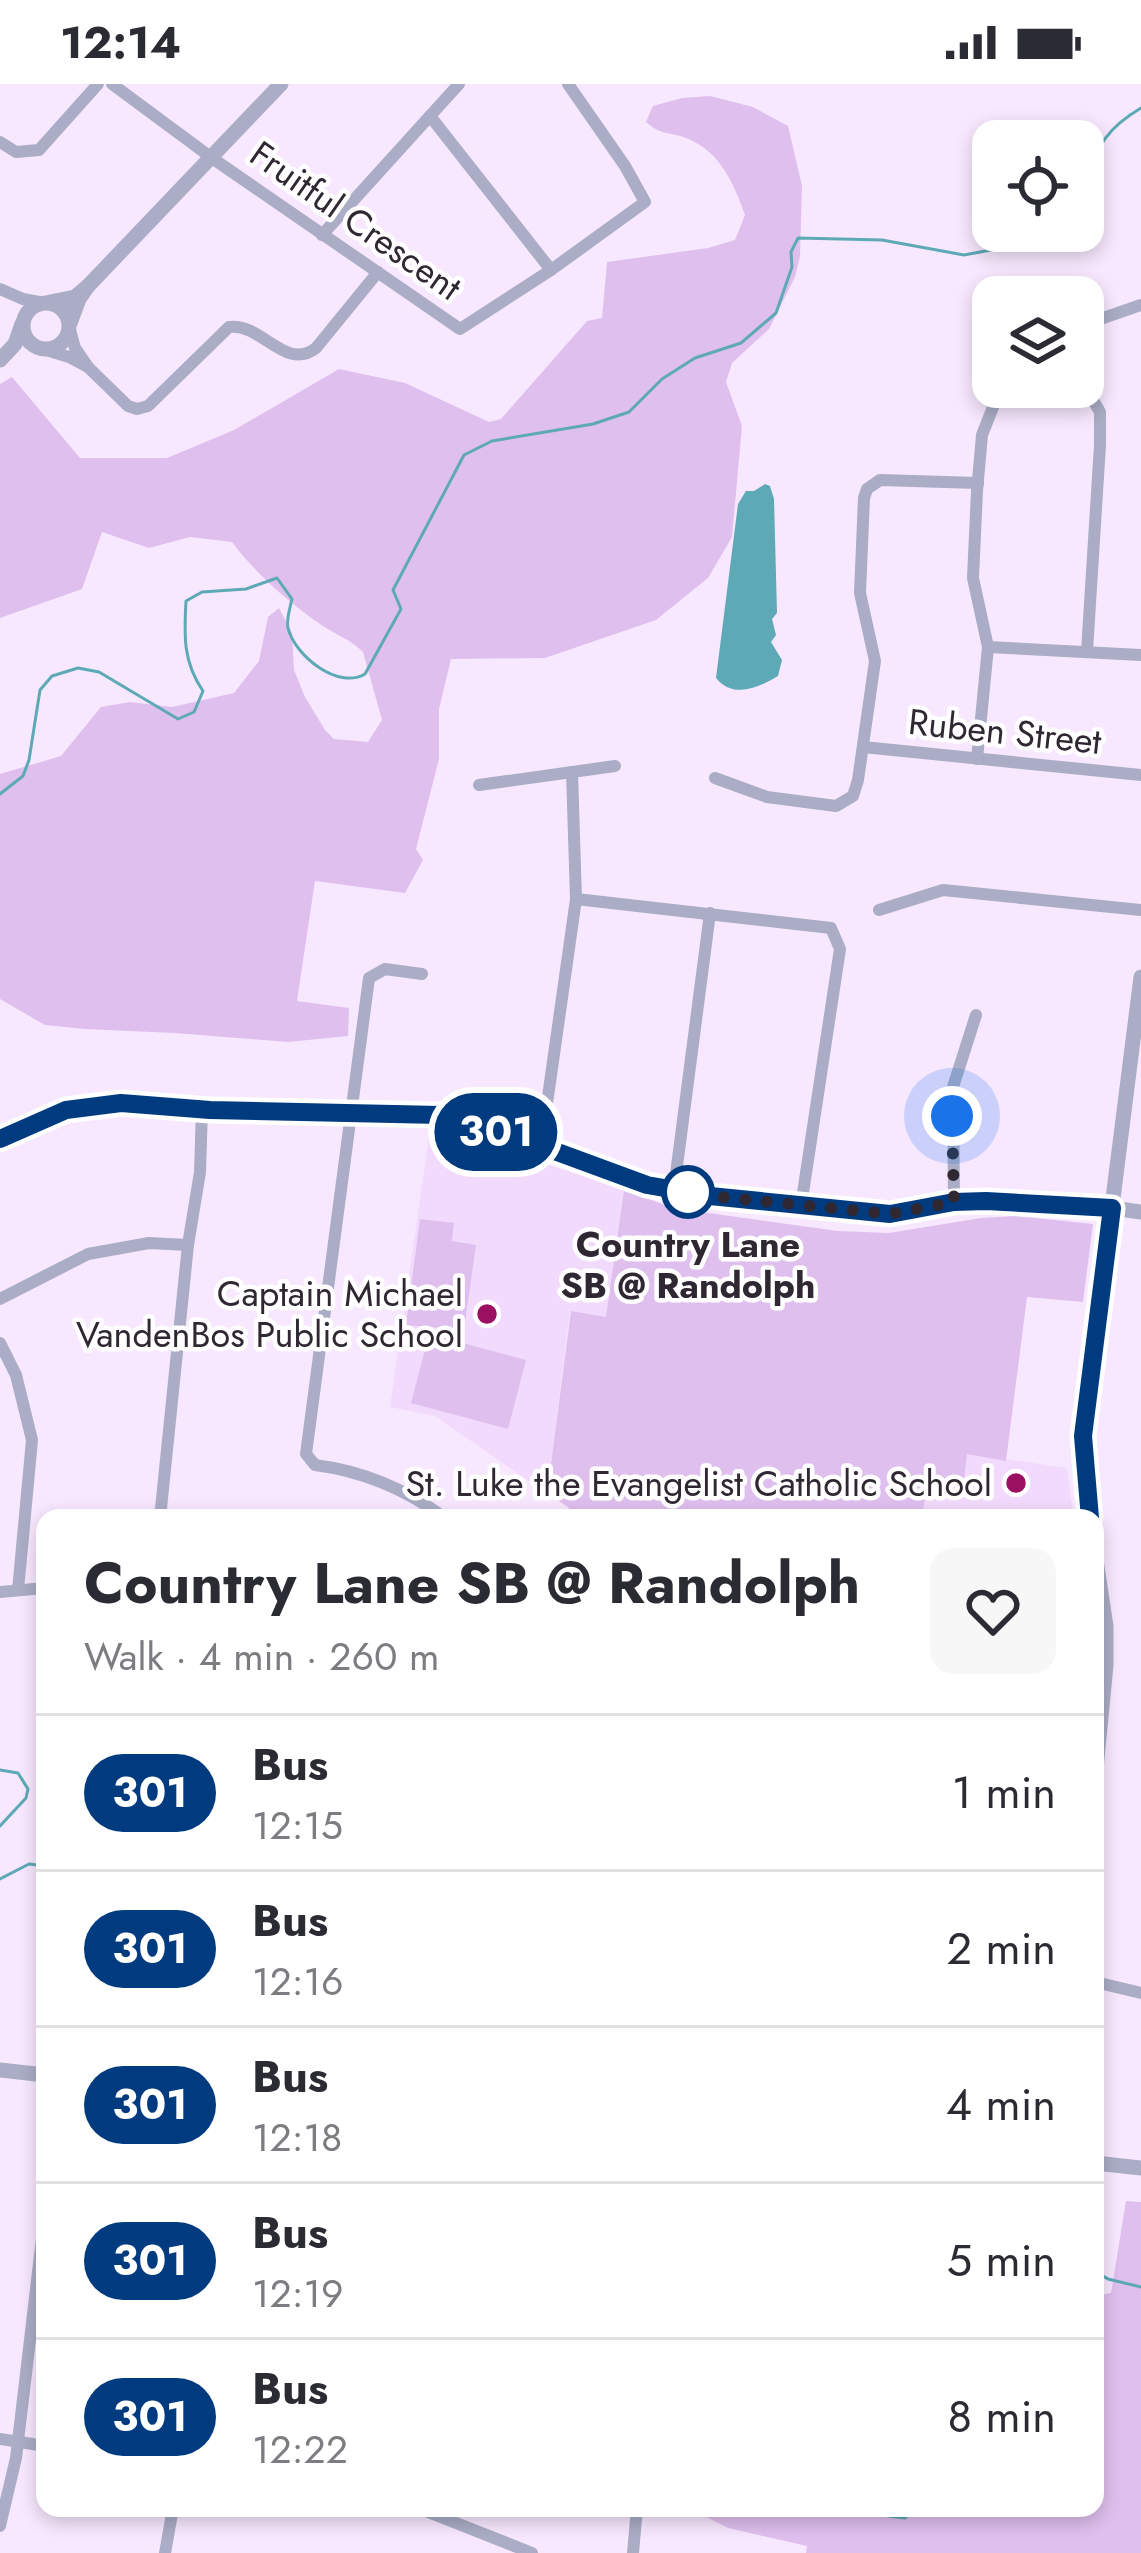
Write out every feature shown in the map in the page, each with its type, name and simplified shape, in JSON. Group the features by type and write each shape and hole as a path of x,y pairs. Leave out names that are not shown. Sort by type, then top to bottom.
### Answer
{"street":[{"path":"0,142 16,152 39,150 98,84"},
{"name":"Fruitful Crescent","path":"112,84 460,329 645,202 568,84"},
{"path":"0,361 15,344 30,309 75,296 88,286 281,84"},
{"path":"322,235 459,84"},
{"path":"430,116 551,270"},
{"path":"0,290 59,306 68,319 75,348 128,406 137,409 148,406 229,326 247,327 294,357 307,355 378,272"},
{"path":"0,361 51,349 64,340 88,286"},
{"path":"0,290 19,308 29,343 92,370"},
{"path":"1104,317 1141,304"},
{"path":"977,759 988,646 973,578 977,483 982,435 993,408"},
{"path":"1087,651 1098,408"},
{"path":"715,778 767,797 836,806 853,796 875,661 860,593 867,489 880,480 977,483"},
{"path":"988,646 1141,655"},
{"name":"Ruben Street","path":"863,747 1141,775"},
{"path":"478,784 615,766"},
{"path":"541,1146 576,899 572,772"},
{"path":"879,910 943,890 1141,910"},
{"path":"576,899 831,928 840,949 801,1205"},
{"path":"674,1189 710,913"},
{"path":"422,974 386,969 369,978 306,1454 315,1465 386,1484 434,1509"},
{"path":"1089,1509 1083,1436 1141,977"},
{"path":"954,1202 952,1087 976,1015"},
{"path":"0,1139 66,1110 121,1103 440,1115 647,1185 710,1196 890,1214 986,1201 1141,1212"},
{"path":"161,1509 200,1172 202,1109"},
{"path":"0,1299 88,1254 149,1243 188,1245"},
{"path":"0,1343 16,1375 32,1440 18,1590"},
{"path":"0,1592 36,1589"},
{"path":"1104,1613 1104,1686"},
{"path":"1104,1984 1141,1993"},
{"path":"0,2070 36,2073"},
{"path":"1104,2164 1141,2168"},
{"path":"0,2526 18,2441 36,2288"},
{"path":"0,2439 36,2444"},
{"path":"165,2553 171,2517"},
{"path":"441,2517 532,2553"},
{"path":"633,2553 637,2517"}],"shaded area":[{"path":"710,96 753,107 788,126 802,186 795,277 769,329 732,363 726,382 742,426 732,537 708,578 656,620 545,658 451,659 439,709 439,759 416,849 423,860 405,893 315,881 297,1001 349,1008 348,1036 288,1042 45,1025 0,999 0,774 61,756 101,707 130,702 172,707 234,693 259,661 268,617 279,608 292,633 294,670 325,730 334,739 368,742 382,720 363,652 286,598 232,542 190,537 149,548 102,532 82,589 0,618 0,384 12,377 80,458 167,458 234,430 339,369 405,383 489,422 501,419 587,321 602,318 607,262 735,240 745,215 722,167 693,141 646,122 653,106"},
{"name":"Captain Michael VandenBos Public School","path":"430,1130 460,1135 624,1190 606,1318 570,1312 547,1494 435,1416 390,1407"},
{"path":"624,1190 673,1208 838,1231 889,1233 1015,1216 1093,1224 1083,1302 1027,1297 1006,1461 967,1454 963,1486 927,1480 923,1509 569,1509 547,1494 571,1311 606,1317"},
{"path":"420,1219 454,1223 452,1241 476,1245 464,1330 406,1325"},
{"path":"429,1334 526,1360 508,1429 411,1403"},
{"name":"St. Luke the Evangelist Catholic School","path":"966,1453 1067,1468 1073,1509 923,1509 927,1479"},
{"path":"1126,2201 1141,2202 1141,2553 806,2553 807,2546 728,2528 707,2517 1104,2517 1104,2294 1111,2293"}],"water":[{"path":"765,484 774,499 777,613 772,619 776,635 771,642 782,660 778,676 738,690 716,678 738,504 746,491"}],"waterway":[{"path":"1104,140 1141,108"},
{"path":"0,794 23,776 40,690 52,676 78,668 99,672 178,719 194,712 203,691 186,648 186,601 202,592 246,589 277,578 292,599 288,614 292,639 308,659 343,678 365,674 401,609 393,590 464,455 492,441 593,424 629,412 662,379 695,358 741,343 776,313 798,238 882,240 964,255 980,252"},
{"path":"0,1770 18,1773 28,1789 26,1798 0,1826"},
{"path":"0,1879 36,1865"},
{"path":"1104,2277 1141,2287"},
{"path":"896,2517 906,2517"}],"bus line":[{"name":"301","path":"0,1139 66,1110 121,1103 210,1110 440,1115 647,1185 710,1196 890,1214 986,1201 1112,1208 1083,1436 1089,1509"}],"place":[{"name":"Country Lane SB @ Randolph","path":"688,1192"},
{"name":"Captain Michael VandenBos Public School","path":"487,1314"},
{"name":"St. Luke the Evangelist Catholic School","path":"1016,1483"}],"route":[{"path":"688,1192 674,1189 890,1214 954,1202 952,1116"}]}
